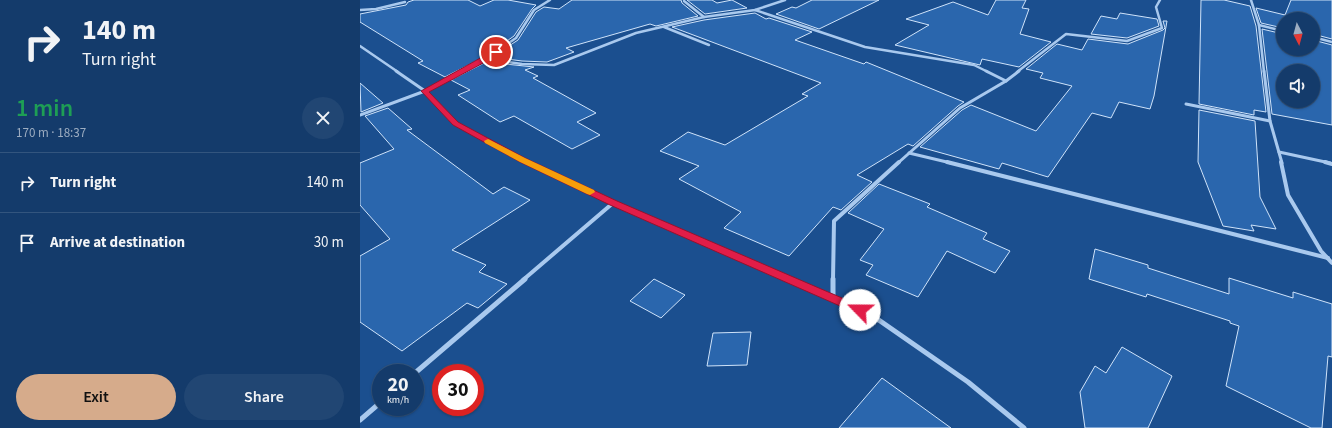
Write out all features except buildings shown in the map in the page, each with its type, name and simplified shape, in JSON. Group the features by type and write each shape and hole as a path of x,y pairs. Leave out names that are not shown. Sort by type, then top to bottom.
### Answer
{"street":[{"path":"360,115 425,91 485,59 516,38 534,10 550,0"},
{"path":"485,59 522,64 554,65 636,33 704,17 755,10 785,0"},
{"path":"833,299 834,221 960,108 1006,81 1066,34 1126,41 1162,28 1156,7 1160,0"},
{"path":"1251,0 1259,25 1270,121 1279,152 1288,195 1321,251 1332,263"},
{"path":"684,1 704,17"},
{"path":"360,10 376,9 405,2"},
{"path":"755,10 864,47 974,65 1006,81"},
{"path":"1259,25 1276,29"},
{"path":"664,27 709,45"},
{"path":"1320,39 1332,42"},
{"path":"360,46 425,91 455,124 522,160 613,203 873,316 968,382 1024,428"},
{"path":"1186,104 1270,121"},
{"path":"1279,152 1332,164"},
{"path":"909,153 1328,258"},
{"path":"424,365 613,203"},
{"path":"360,420 372,410"}],"slow traffic":[{"path":"488,141 522,160 590,192"}],"route":[{"path":"496,52 425,91 455,124 522,160 613,203 860,310"}]}
